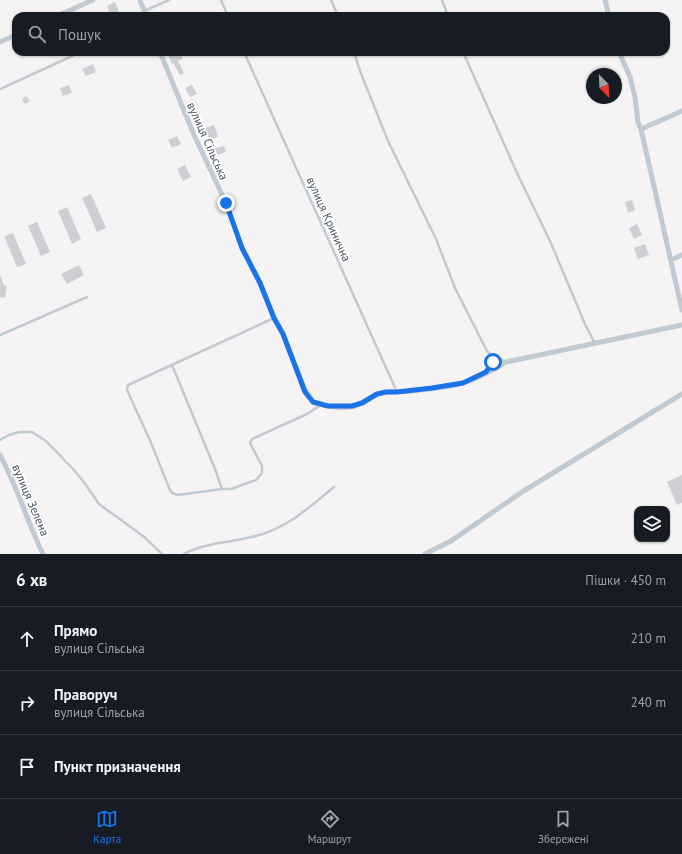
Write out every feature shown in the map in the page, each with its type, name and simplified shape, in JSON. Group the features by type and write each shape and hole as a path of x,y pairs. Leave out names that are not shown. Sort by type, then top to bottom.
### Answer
{"street":[{"path":"67,12 93,0"},
{"path":"140,0 144,12"},
{"path":"605,0 608,12"},
{"path":"0,42 12,37"},
{"name":"вулиця Сільська","path":"162,56 194,136 226,203 242,248 260,283 274,318 283,334 305,392 313,402 321,405"},
{"path":"621,56 630,78 635,97 638,122 641,129 682,310"},
{"path":"641,129 682,111"},
{"path":"671,260 682,255"},
{"path":"321,405 352,406 362,403 377,394 386,392 397,392 458,384 506,362 682,325"},
{"path":"486,372 493,362 493,357"},
{"path":"425,554 451,540 522,492 682,394"},
{"name":"вулиця Зелена","path":"0,455 10,472 43,554"}],"lane":[{"path":"148,12 169,0"},
{"path":"221,0 226,12"},
{"path":"331,0 336,12"},
{"path":"442,0 446,12"},
{"path":"0,89 72,56"},
{"name":"вулиця Кринична","path":"246,56 397,392"},
{"path":"355,56 360,72 388,141 436,239 455,288 487,351 493,357 506,362"},
{"path":"465,56 518,175 550,241 585,324 593,340 596,342"},
{"path":"0,335 87,298"},
{"path":"274,318 128,385 127,390 172,493 178,495 222,489 231,490 256,480 262,473 262,466 250,443 250,440 254,436 307,414 321,405"},
{"path":"172,365 222,489"},
{"path":"0,440 9,435 20,432 32,432 46,441 74,470 99,504 143,536 162,554"},
{"path":"184,554 188,551 271,532 287,524 334,487"}],"building":[{"path":"115,2 119,11 110,12 107,6"},
{"path":"168,56 182,56 183,59 178,61 184,73 180,75 173,63 172,64"},
{"path":"93,64 96,72 86,76 82,69"},
{"path":"69,85 72,93 63,96 60,88"},
{"path":"192,85 197,94 190,97 185,88"},
{"path":"26,96 30,101 25,104 22,99"},
{"path":"214,125 218,137 209,140 205,128"},
{"path":"177,136 181,144 172,148 168,140"},
{"path":"224,146 226,152 216,155 214,149"},
{"path":"185,165 191,177 183,181 177,169"},
{"path":"91,194 106,228 97,232 82,198"},
{"path":"632,200 635,210 628,213 625,202"},
{"path":"67,207 81,239 72,244 58,211"},
{"path":"37,222 50,252 41,256 28,226"},
{"path":"637,224 642,235 634,239 629,228"},
{"path":"13,233 26,264 17,267 4,236"},
{"path":"645,244 649,255 638,259 634,248"},
{"path":"79,265 84,275 67,284 61,274"},
{"path":"0,275 4,285 7,286 5,298 0,297"},
{"path":"682,475 682,503 677,505 667,482"}],"route":[{"path":"226,203 242,248 260,283 274,318 278,322 305,392 313,402 328,406 352,406 359,405 370,397 386,392 432,388 463,383 486,372 493,362"}]}
